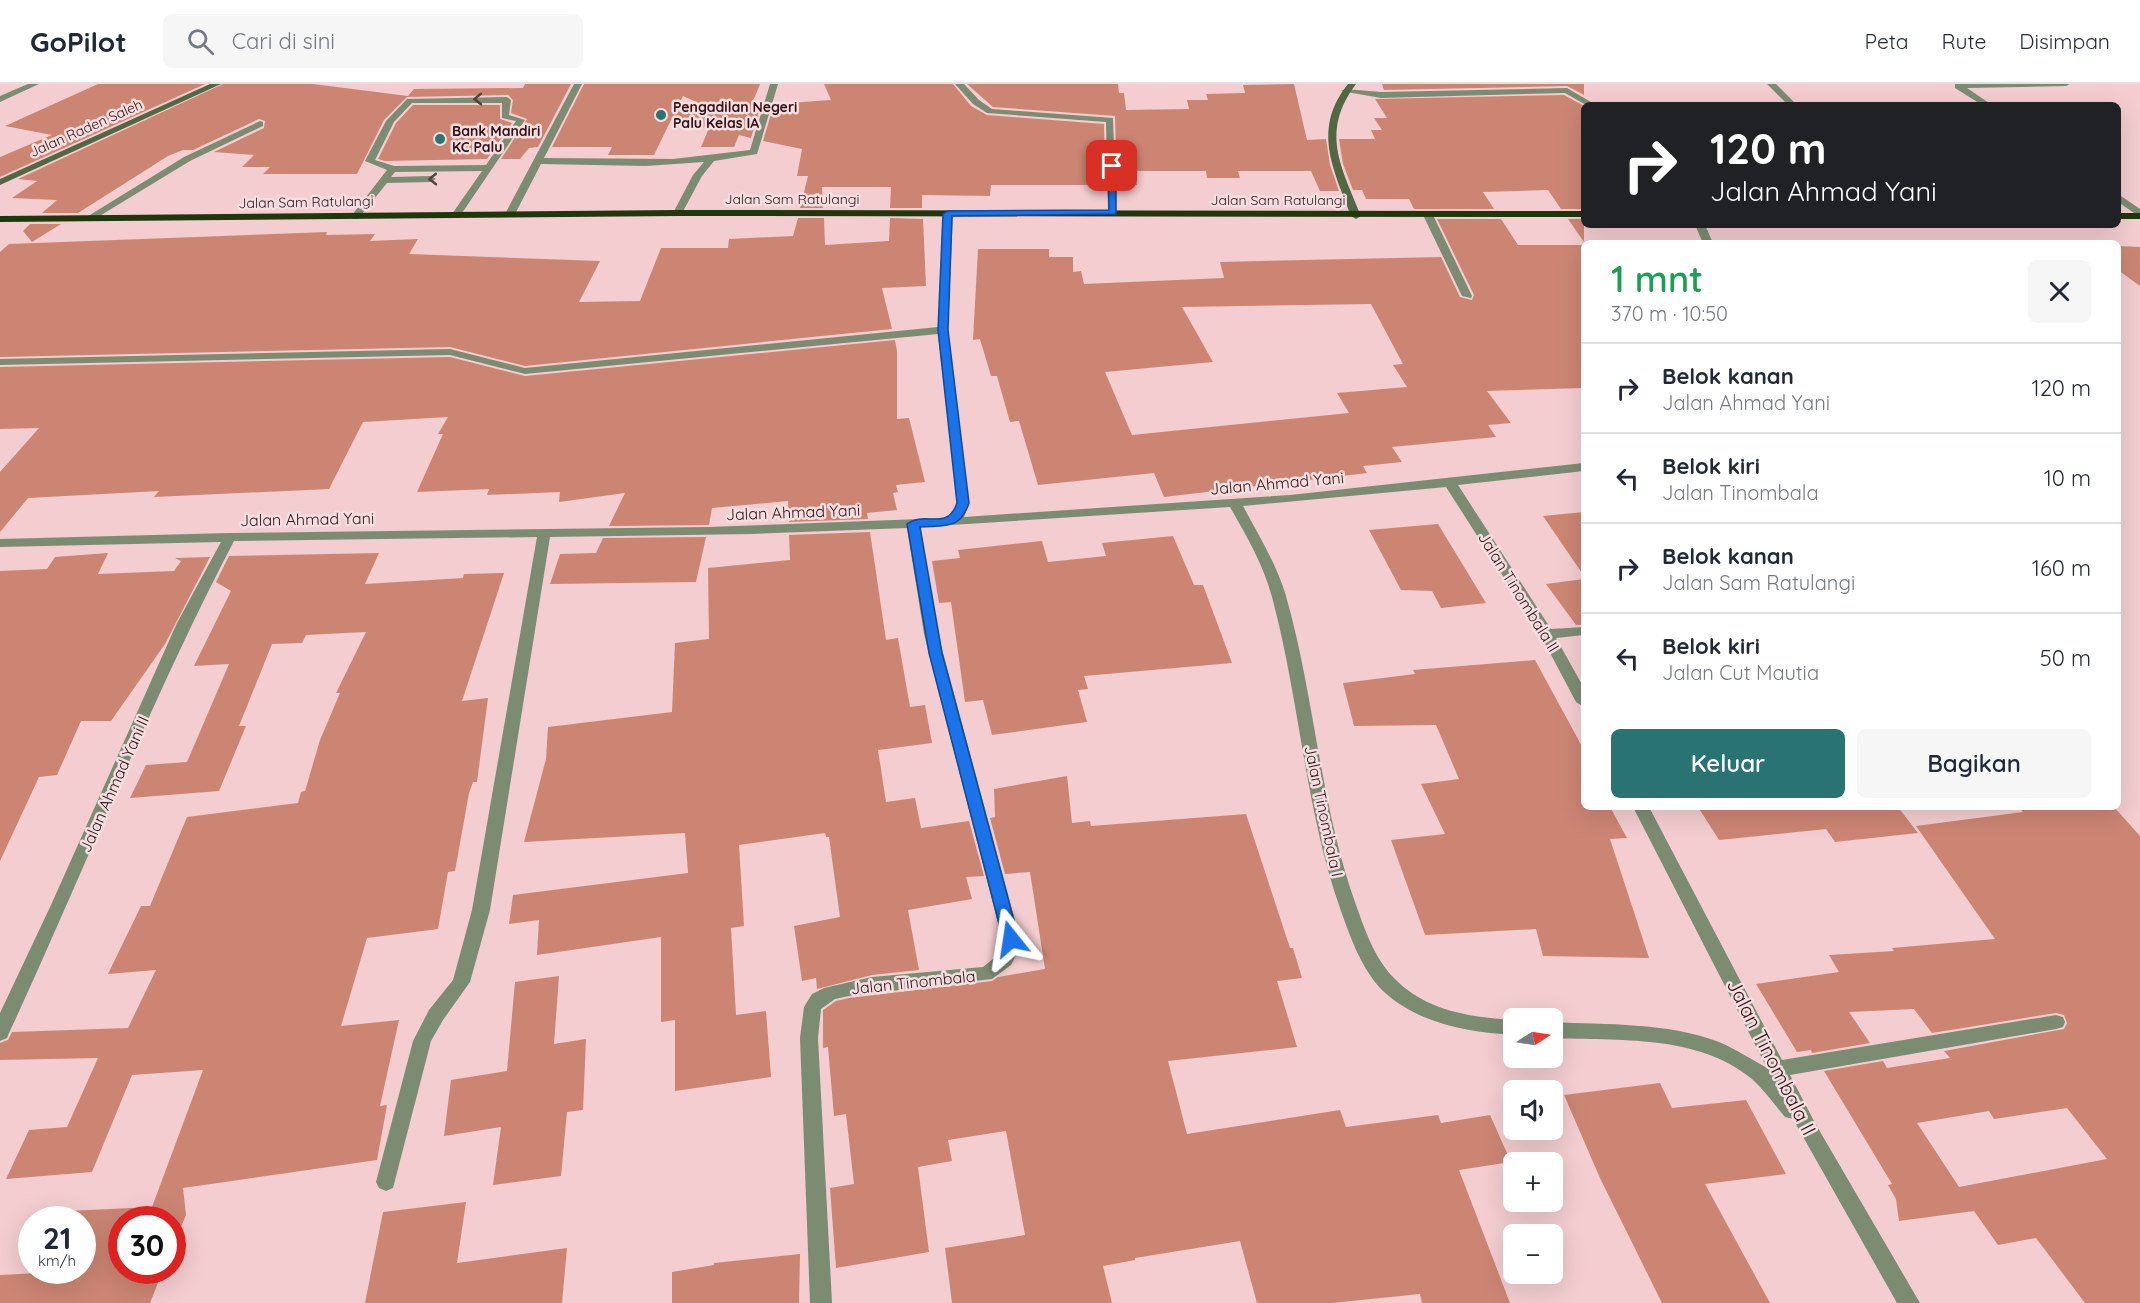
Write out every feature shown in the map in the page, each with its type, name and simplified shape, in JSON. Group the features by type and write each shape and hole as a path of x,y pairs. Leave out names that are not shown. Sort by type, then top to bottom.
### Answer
{"highway":[{"name":"Jalan Sam Ratulangi","path":"0,219 678,213 1113,212 1356,216 1581,214"},
{"path":"2121,216 2140,215"}],"street":[{"path":"0,99 35,84"},
{"name":"Jalan Raden Saleh","path":"0,183 217,84"},
{"path":"510,214 578,84"},
{"path":"539,161 600,163 710,161 754,152 774,84"},
{"path":"959,84 976,102 990,111 1110,120 1113,212"},
{"path":"1771,84 1791,102"},
{"path":"1957,85 2066,84"},
{"path":"1957,85 1983,102"},
{"path":"1356,216 1333,156 1330,136 1334,118 1349,87 1381,95 1568,90 1587,102"},
{"path":"457,214 521,120 505,116 507,100 410,101 390,121 370,161 393,169 487,168"},
{"path":"90,218 188,159 260,124"},
{"path":"678,213 698,175 710,161"},
{"path":"355,217 393,169"},
{"path":"384,180 482,178"},
{"path":"2121,199 2140,215"},
{"path":"948,214 943,330 963,503 959,515 952,521"},
{"path":"1428,215 1467,296"},
{"path":"0,362 450,352 467,354 510,370 525,370 943,330"},
{"name":"Jalan Ahmad Yani","path":"0,543 230,537 781,530 913,524 1235,504 1451,484 1581,467"},
{"name":"Jalan Tinombala II","path":"1451,484 1547,634 1581,696"},
{"name":"Jalan Tinombala I","path":"1235,504 1270,570 1289,638 1329,847 1344,899 1360,939 1378,972 1403,997 1453,1020 1472,1025 1503,1027"},
{"name":"Jalan Tinombala","path":"821,1303 809,1038 809,1022 816,1003 819,998 844,988 986,974 1003,964 1010,952 1011,939 931,633 913,524"},
{"path":"386,1182 422,1041 436,1015 461,982 471,954 481,910 544,533"},
{"name":"Jalan Ahmad Yani II","path":"0,1033 60,905 184,623 230,537"},
{"path":"1547,634 1581,631"},
{"name":"Jalan Tinombala II","path":"1643,810 1808,1129 1909,1303"},
{"path":"1776,1069 2056,1022"},
{"path":"1563,1031 1653,1037 1716,1049 1758,1073 1808,1129"}],"building":[{"path":"98,84 205,84 0,177 0,157 52,135 5,126"},
{"path":"223,84 313,84 408,96 414,89 523,88 525,84 571,84 538,147 529,148 520,159 501,159 527,119 511,113 513,100 508,95 407,97 384,120 357,174 263,174 270,167 242,167 254,155 214,152 264,128 265,121 259,119 193,150 183,150 168,156 78,213 42,213 57,200 12,198 37,181 18,179"},
{"name":"Pengadilan Negeri Palu Kelas IA","path":"584,84 760,84 751,106 761,105 751,138 739,135 734,147 701,147 709,128 671,120 654,155 608,155 612,147 552,147","holes":["683,96 712,109 675,112"]},
{"path":"824,84 953,84 971,106 987,115 1104,124 1105,185 991,185 990,196 922,195 922,208 890,208 891,187 822,187 823,208 800,208 808,176 797,176 802,149 763,141 774,104 831,100"},
{"path":"967,84 1118,84 1119,93 1124,93 1126,110 1189,109 1187,100 1208,100 1206,94 1245,93 1243,85 1294,84 1307,140 1326,139 1330,165 1339,191 1320,191 1311,171 1238,171 1240,178 1207,178 1206,171 1135,171 1137,185 1117,185 1115,116 993,107"},
{"path":"1382,84 1584,84 1584,95 1567,86 1384,90"},
{"path":"1564,95 1581,104 1581,209 1561,209 1548,190 1483,192 1494,209 1414,209 1409,199 1366,199 1362,190 1353,190 1343,164 1339,139 1375,139 1371,130 1382,130 1374,118 1387,118 1375,99"},
{"name":"Bank Mandiri KC Palu","path":"413,105 500,105 500,119 512,123 487,159 385,161 378,159 396,123"},
{"path":"798,218 824,218 825,245 889,241 890,218 923,219 926,286 882,288 892,329 525,366 450,347 0,357 0,252 9,244 327,232 326,235 375,234 370,241 418,239 409,254 600,261 579,302 640,301 661,248 728,248 729,239 793,236"},
{"path":"1437,219 1501,219 1518,245 1581,245 1581,388 1487,391 1511,423 1488,425 1496,437 1392,447 1402,462 1363,466 1367,473 1164,497 1154,473 1038,485 1019,421 1010,422 997,376 991,376 980,339 973,340 978,249 1049,249 1049,257 1073,257 1073,272 1081,271 1084,284 1224,278 1220,262 1441,257 1460,297 1472,300 1474,295","holes":["1371,304 1403,364 1393,365 1407,387 1337,393 1349,413 1132,435 1105,372 1213,362 1182,307"]},
{"path":"1568,219 1581,219 1581,228 1584,228 1583,240"},
{"path":"30,224 61,224 32,242 23,231"},
{"path":"2121,246 2140,247 2140,286 2121,272"},
{"path":"895,340 897,419 909,418 925,482 896,485 898,492 893,493 897,510 867,513 868,519 789,522 788,501 712,508 709,525 609,526 625,493 559,502 560,492 487,495 489,489 417,492 443,434 438,434 448,417 363,422 329,489 154,497 159,491 28,498 0,532 0,472 39,428 0,429 0,367 450,357 525,376"},
{"path":"1581,512 1581,572 1543,516"},
{"path":"1438,524 1486,603 1441,608 1432,591 1401,590 1369,530"},
{"path":"870,532 886,640 898,638 910,707 925,705 932,743 878,750 886,802 915,798 921,828 969,821 984,876 966,877 972,899 908,910 919,970 872,975 817,989 816,978 802,981 794,926 840,917 829,837 826,837 825,833 739,845 744,926 731,928 736,1015 766,1011 771,1077 675,1091 675,1020 661,1022 661,937 537,955 539,920 509,924 513,895 688,873 685,833 524,842 546,759 548,727 672,712 675,643 709,639 708,568 790,560 789,535"},
{"path":"1173,536 1194,585 1203,585 1232,663 1084,676 1088,689 1078,690 1087,722 992,735 983,700 965,702 951,602 939,603 932,561 960,558 958,550 1042,541 1048,562 1106,556 1102,543"},
{"path":"706,537 696,582 550,584 560,554 596,553 603,538"},
{"path":"108,553 98,574 174,571 181,561 175,558 210,557 165,644 111,721 81,721 57,775 39,777 0,861 0,571 47,569 55,557"},
{"path":"379,553 365,584 463,578 464,574 504,573 462,701 488,698 477,782 473,782 469,793 455,871 448,872 438,929 367,938 341,1026 399,1020 380,1106 387,1105 377,1160 183,1188 185,1206 152,1206 203,1070 132,1075 92,1172 6,1179 29,1130 67,1127 98,1058 0,1060 0,1043 8,1040 12,1032 128,1028 156,970 108,974 141,906 150,906 187,817 298,803 301,792 305,791 320,740 340,693 336,693 366,632 306,635 302,643 272,644 239,726 246,726 219,791 130,798 146,765 187,762 229,664 194,666 231,591 216,582 229,556"},
{"path":"1581,579 1581,625 1576,625 1546,584"},
{"path":"1535,660 1581,744 1581,810 1612,810 1627,838 1610,839 1649,958 1543,956 1536,929 1425,935 1391,840 1445,834 1421,784 1459,779 1436,725 1354,726 1343,683 1415,674 1413,670"},
{"path":"1067,776 1072,823 1090,821 1091,826 1246,814 1302,978 1277,981 1297,1047 1168,1061 1187,1134 1340,1110 1346,1127 1438,1115 1441,1123 1490,1115 1507,1152 1503,1152 1503,1163 1459,1170 1510,1303 1422,1303 1420,1294 1332,1303 1257,1303 1240,1241 1135,1258 1135,1260 1103,1266 1112,1303 952,1303 945,1248 1025,1235 1006,1131 948,1140 952,1161 918,1167 929,1252 836,1268 830,1188 854,1184 846,1114 834,1116 828,1047 823,1048 823,1010 836,1001 849,998 992,981 998,977 1045,969 1030,872 1005,874 990,818 995,817 994,789"},
{"path":"1700,810 1900,810 1918,833 1835,842 1826,829 1719,840"},
{"path":"2021,810 2117,810 2140,836 2140,1303 2085,1303 2036,1238 1998,1245 1974,1211 1899,1221 1896,1199 1888,1185 1892,1184 1824,1071 1883,1061 1887,1068 1950,1058 1944,1051 2064,1029 2067,1023 2064,1015 2056,1013 1932,1033 1914,1009 1849,1012 1870,1043 1812,1053 1811,1050 1797,1052 1756,984 1839,972 1829,955 1894,951 1892,948 1995,939 1916,826 2023,812","holes":["2067,1108 2107,1159 1959,1187 1917,1123 1989,1111 1994,1119"]},
{"path":"559,976 554,1044 586,1039 583,1110 567,1112 561,1176 493,1185 501,1127 444,1136 451,1080 507,1071 515,982"},
{"path":"1660,1083 1672,1108 1746,1100 1786,1174 1705,1184 1770,1303 1662,1303 1600,1178 1564,1095"},
{"path":"466,1202 457,1263 567,1248 562,1303 365,1303 383,1212"},
{"path":"108,1209 108,1284 157,1284 150,1303 0,1303 0,1275 18,1274 18,1284 96,1284 96,1210"},
{"path":"800,1254 799,1303 672,1303 672,1272 714,1265 714,1263"}],"place":[{"name":"Pengadilan Negeri Palu Kelas IA","path":"661,115"},
{"name":"Bank Mandiri KC Palu","path":"440,139"}],"route":[{"path":"1011,939 931,633 913,524 952,521 959,515 963,503 943,330 948,214 1113,212 1112,166"}]}
